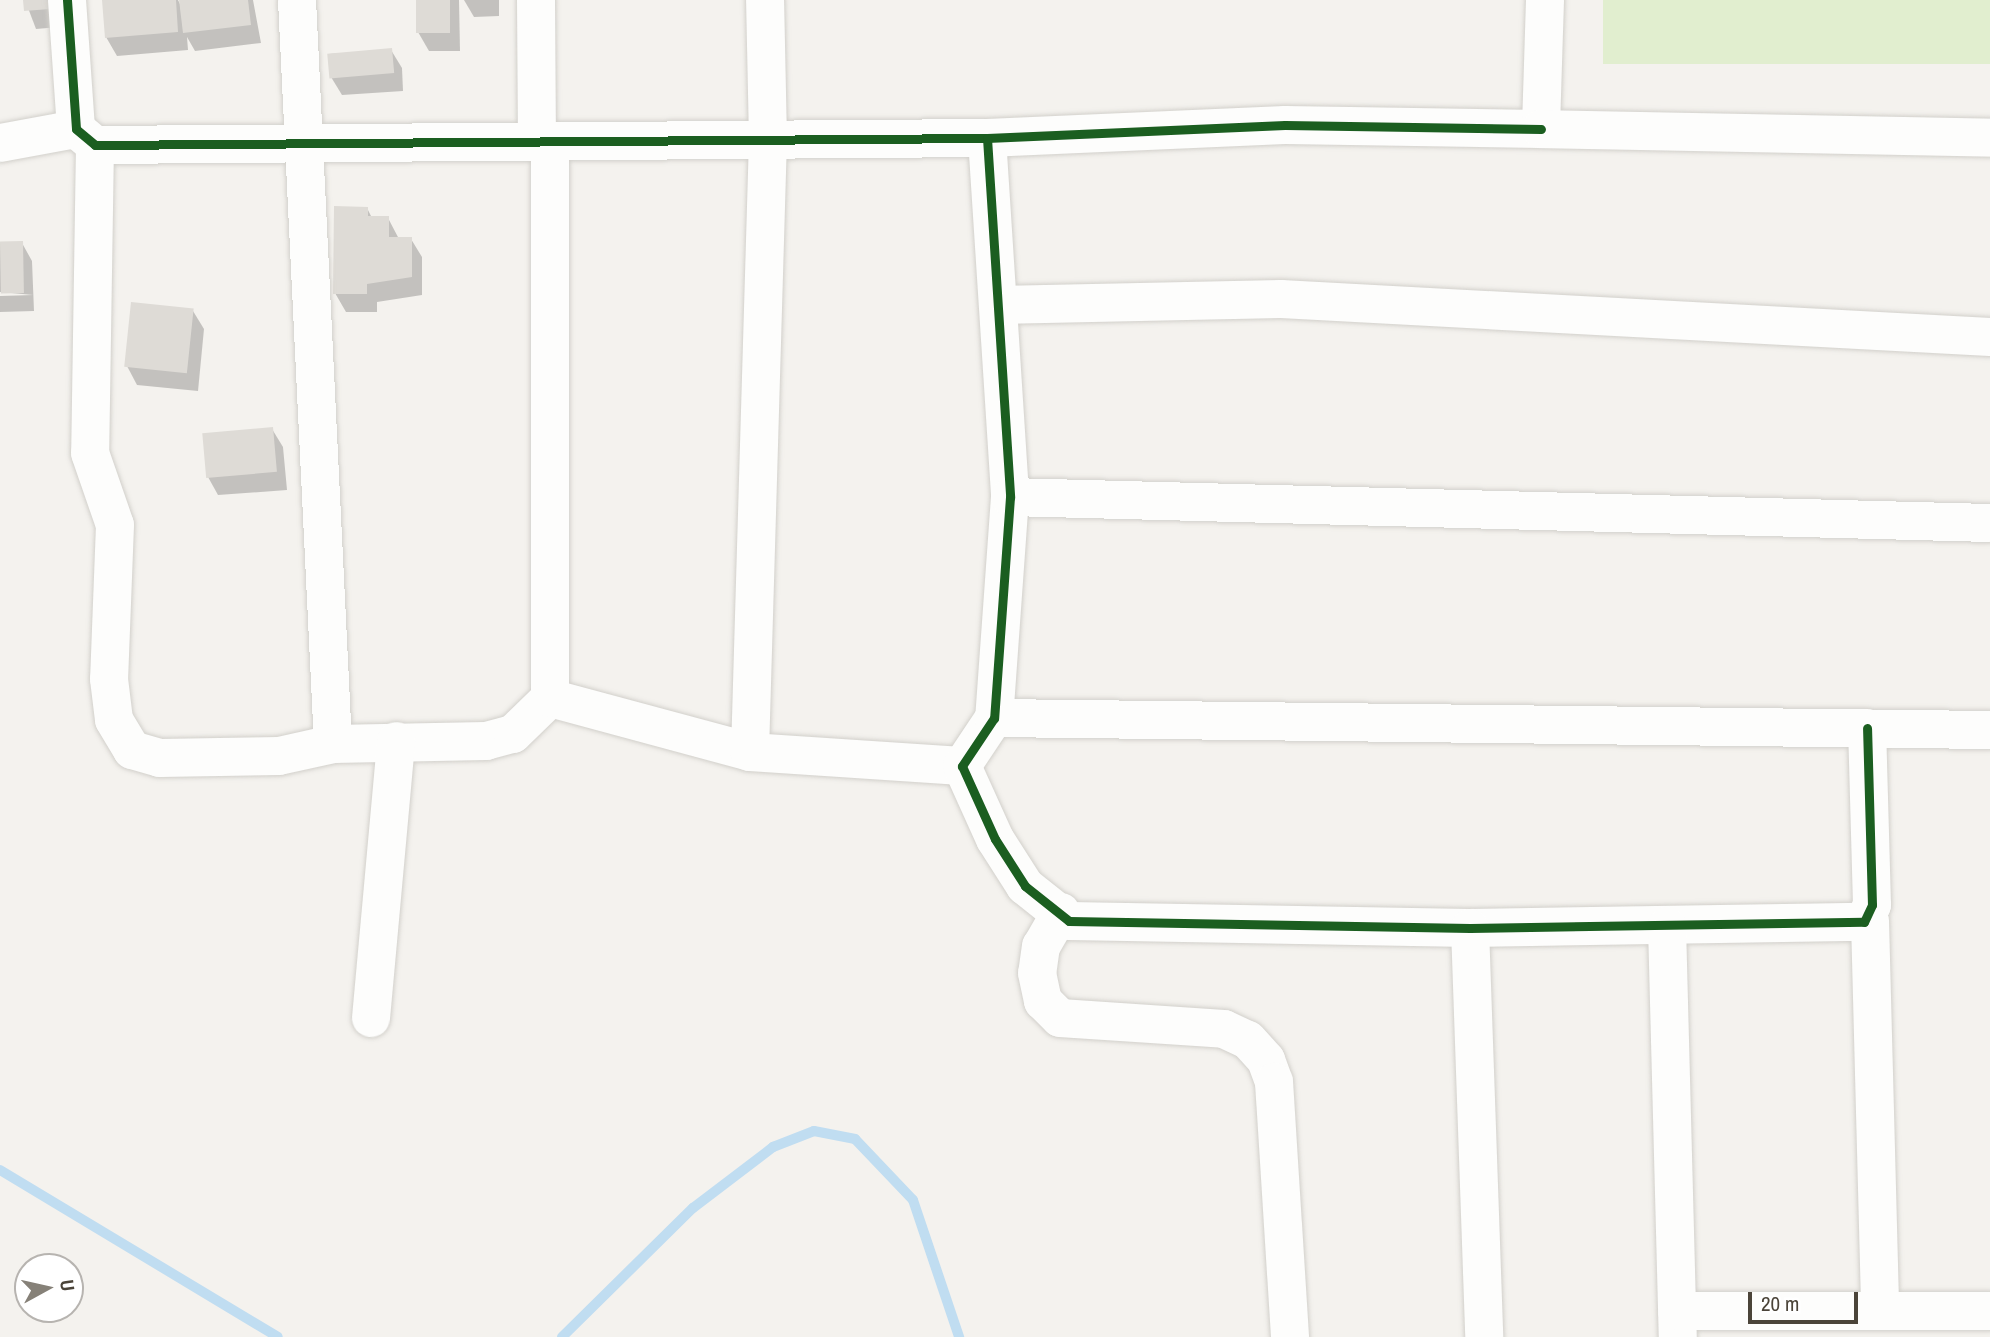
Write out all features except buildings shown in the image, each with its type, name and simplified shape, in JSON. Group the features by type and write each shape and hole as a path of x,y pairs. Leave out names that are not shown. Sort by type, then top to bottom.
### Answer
{"street":[{"path":"67,0 86,137 90,453 115,525 108,679 114,720 132,750 160,758 279,756 333,744 486,741 513,734 550,698 543,141 536,0"},
{"path":"297,0 333,744"},
{"path":"750,752 768,140 765,0"},
{"path":"1541,129 1545,0"},
{"path":"0,143 86,137 306,143 987,138 1285,125 1990,138"},
{"path":"962,766 994,719 1010,497 987,138"},
{"path":"998,304 1281,299 1990,337"},
{"path":"1010,497 1990,523"},
{"path":"550,698 750,752 962,766"},
{"path":"994,719 1990,730"},
{"path":"1867,729 1880,1311"},
{"path":"371,1018 396,741"},
{"path":"962,766 995,839 1025,886 1080,924 1470,928 1870,921"},
{"path":"1061,912 1041,946 1038,973 1043,1000 1060,1018 1224,1029 1248,1040 1266,1060 1274,1082 1290,1337"},
{"path":"1667,926 1677,1324 1880,1311 1990,1311"},
{"path":"1470,928 1484,1337"}],"green space":[{"path":"1603,0 1990,0 1990,64 1603,64"}],"waterway":[{"path":"562,1337 693,1208 773,1147 814,1131 855,1139 913,1200 959,1337"},
{"path":"0,1170 278,1337"}],"cycle path":[{"path":"67,0 76,129 95,145 987,138 1285,125 1541,129"},
{"path":"987,138 1010,497 994,718 962,766 995,839 1025,886 1069,921 1470,928 1864,922 1872,905 1867,728"}]}
